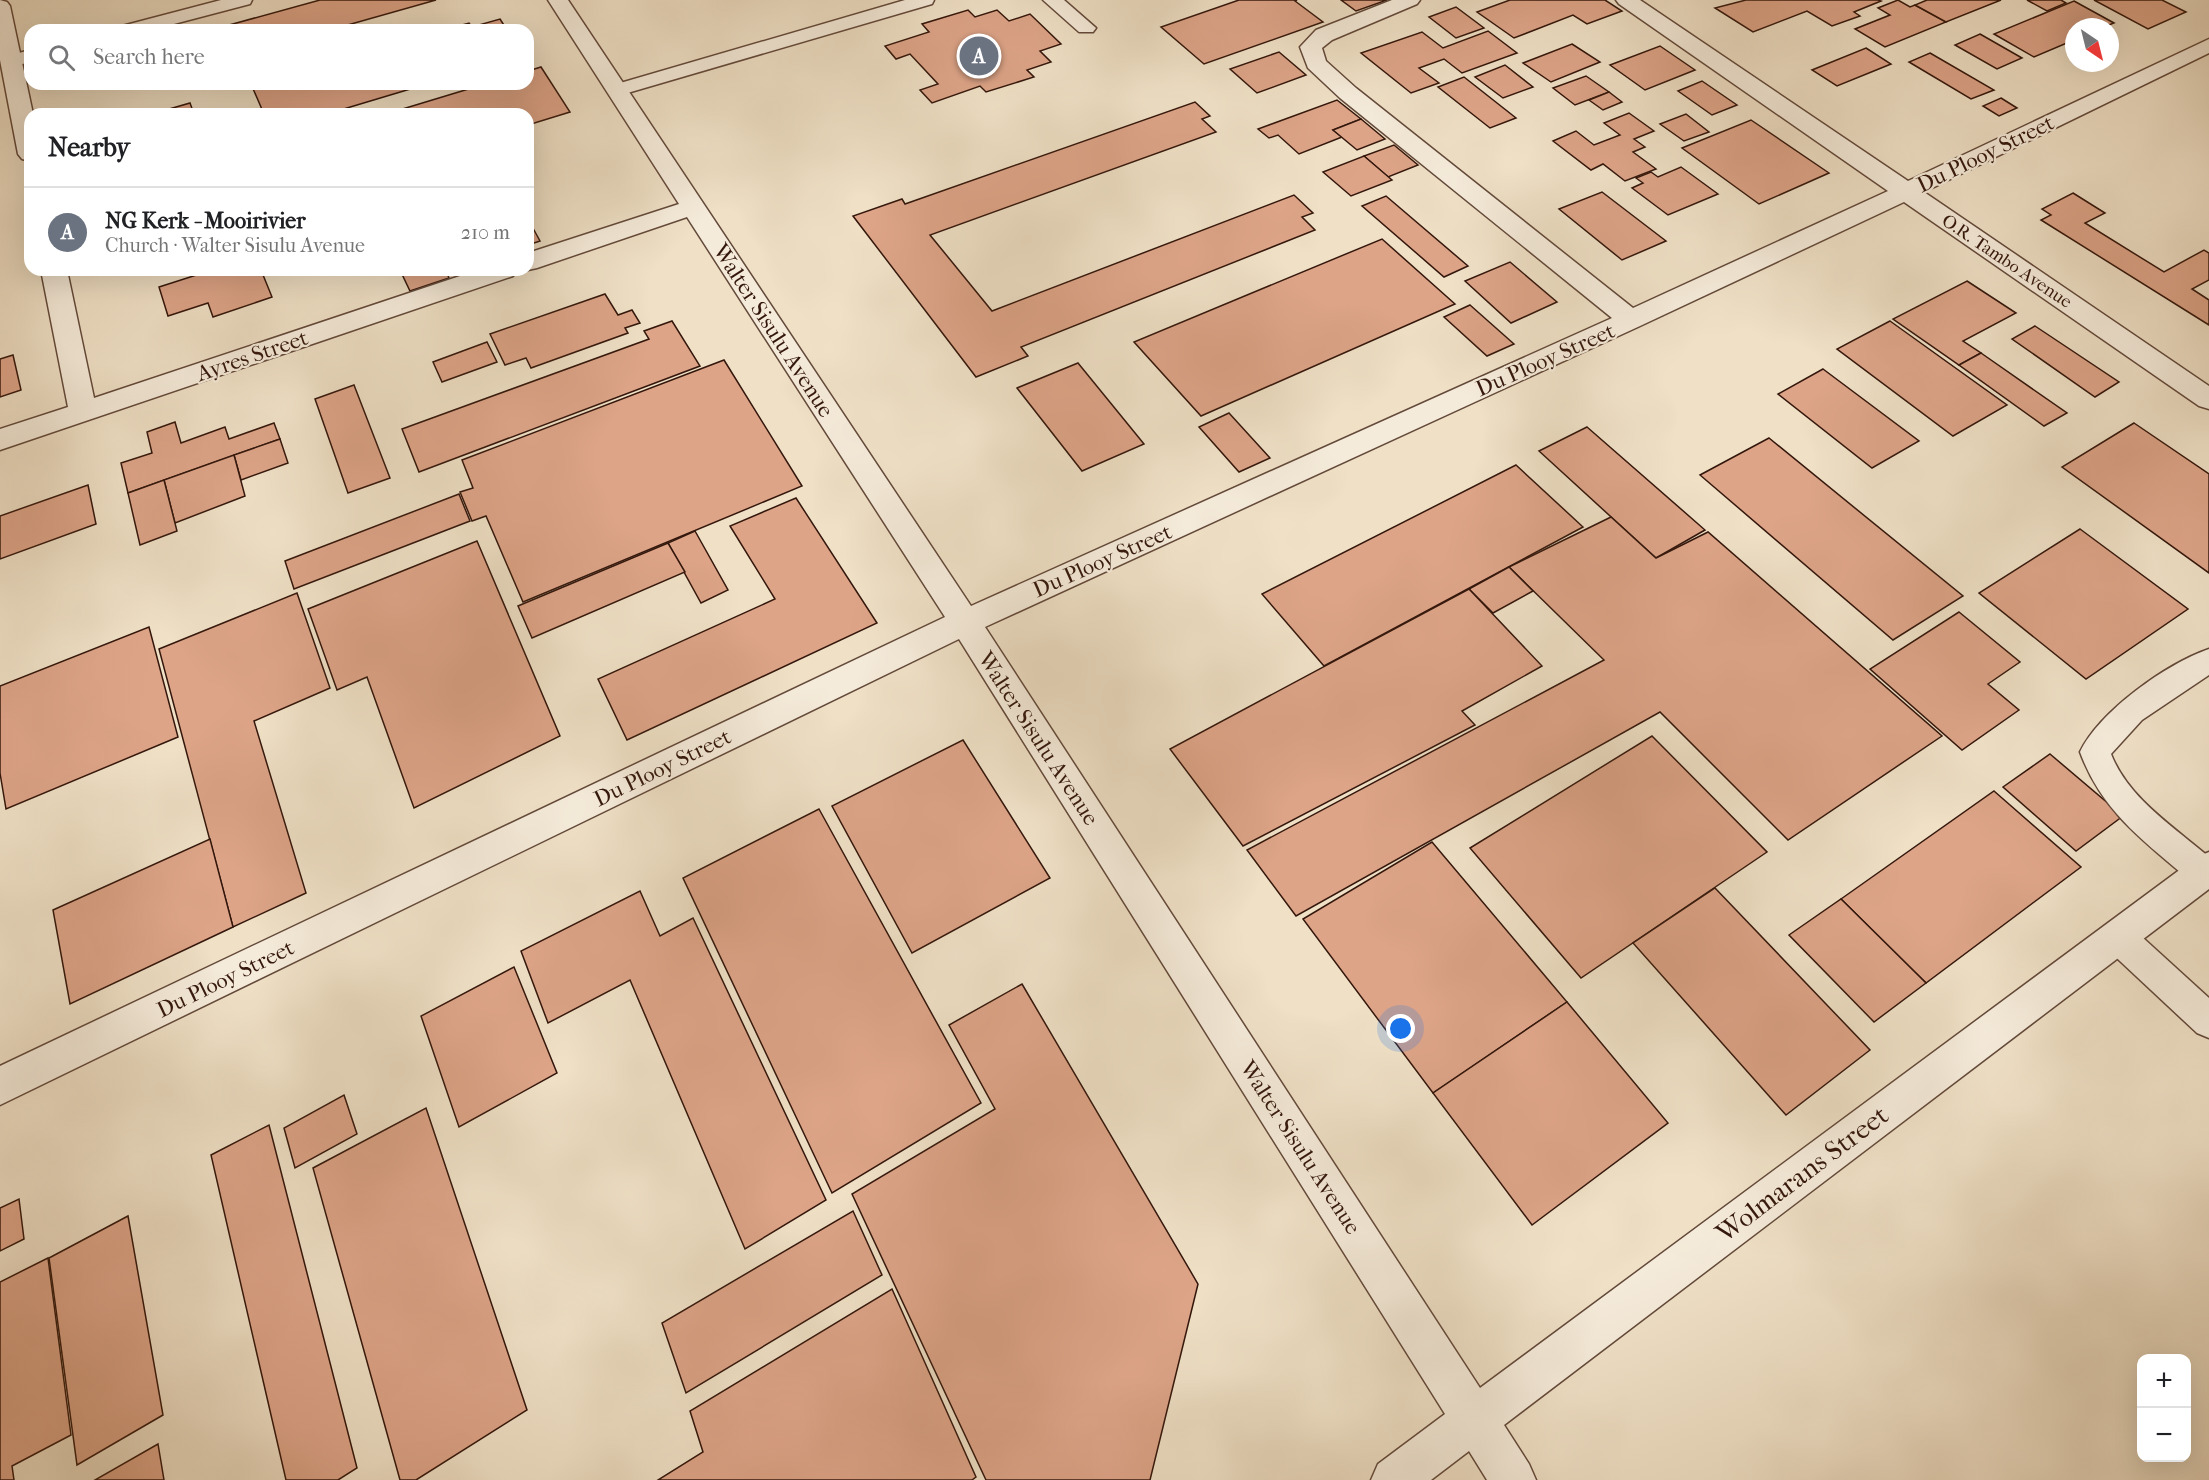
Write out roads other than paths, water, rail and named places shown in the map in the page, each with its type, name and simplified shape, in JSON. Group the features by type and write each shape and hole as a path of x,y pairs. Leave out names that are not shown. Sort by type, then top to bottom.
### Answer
{"street":[{"path":"1410,0 1324,35 1311,47 1316,63 1348,93 1631,320"},
{"name":"O.R. Tambo Avenue","path":"1626,0 2209,399"},
{"name":"Walter Sisulu Avenue","path":"561,1 965,622 1513,1480"},
{"path":"0,6 20,58 25,108"},
{"name":"Du Plooy Street","path":"0,1086 965,622 1631,320 1905,192 2209,45"},
{"path":"534,260 693,207"},
{"path":"55,276 83,412"},
{"name":"Ayres Street","path":"0,440 486,276"},
{"name":"Wolmarans Street","path":"1394,1480 2206,870"}],"lane":[{"path":"152,24 243,0"},
{"path":"617,90 925,0"},
{"path":"1052,0 1086,28"},
{"path":"2206,870 2122,800 2099,766 2095,752 2106,733 2164,687 2209,661"},
{"path":"2118,937 2209,1021"}],"place":[{"name":"NG Kerk - Mooirivier","path":"979,56"}]}
